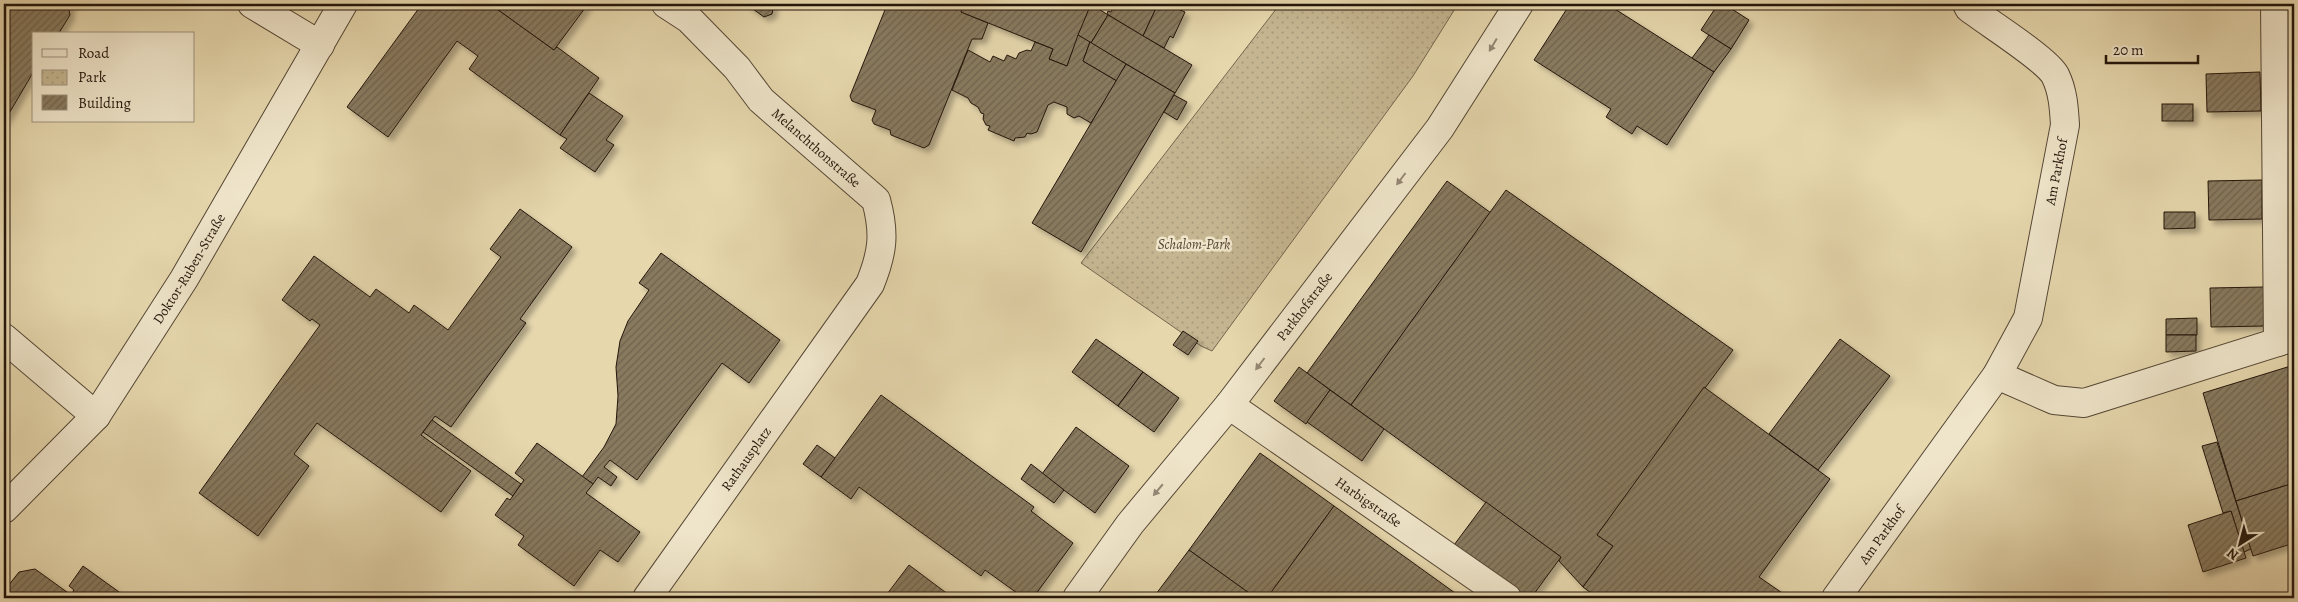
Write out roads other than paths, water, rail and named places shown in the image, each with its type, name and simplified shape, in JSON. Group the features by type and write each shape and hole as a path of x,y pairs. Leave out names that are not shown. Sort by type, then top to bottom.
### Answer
{"street":[{"path":"252,4 320,45"},
{"name":"Doktor-Ruben-Straße","path":"4,509 96,416 184,279 343,4"},
{"name":"Melanchthonstraße","path":"666,4 689,19 737,68 760,100 876,200 882,221 883,244 877,267 870,284 844,319"},
{"name":"Parkhofstraße","path":"1077,598 1130,524 1229,405 1440,128 1519,4"},
{"name":"Am Parkhof","path":"1836,598 1997,375 2028,318 2065,125 2063,98 2054,74 2028,51 1968,8 1966,4"},
{"path":"1997,375 2054,400 2084,403 2286,340 2274,4"},
{"name":"Rathausplatz","path":"647,598 844,319"},
{"path":"4,338 96,416"},
{"name":"Harbigstraße","path":"1229,405 1507,598"}],"park label":[{"name":"Schalom-Park","path":"1194,244"}]}
